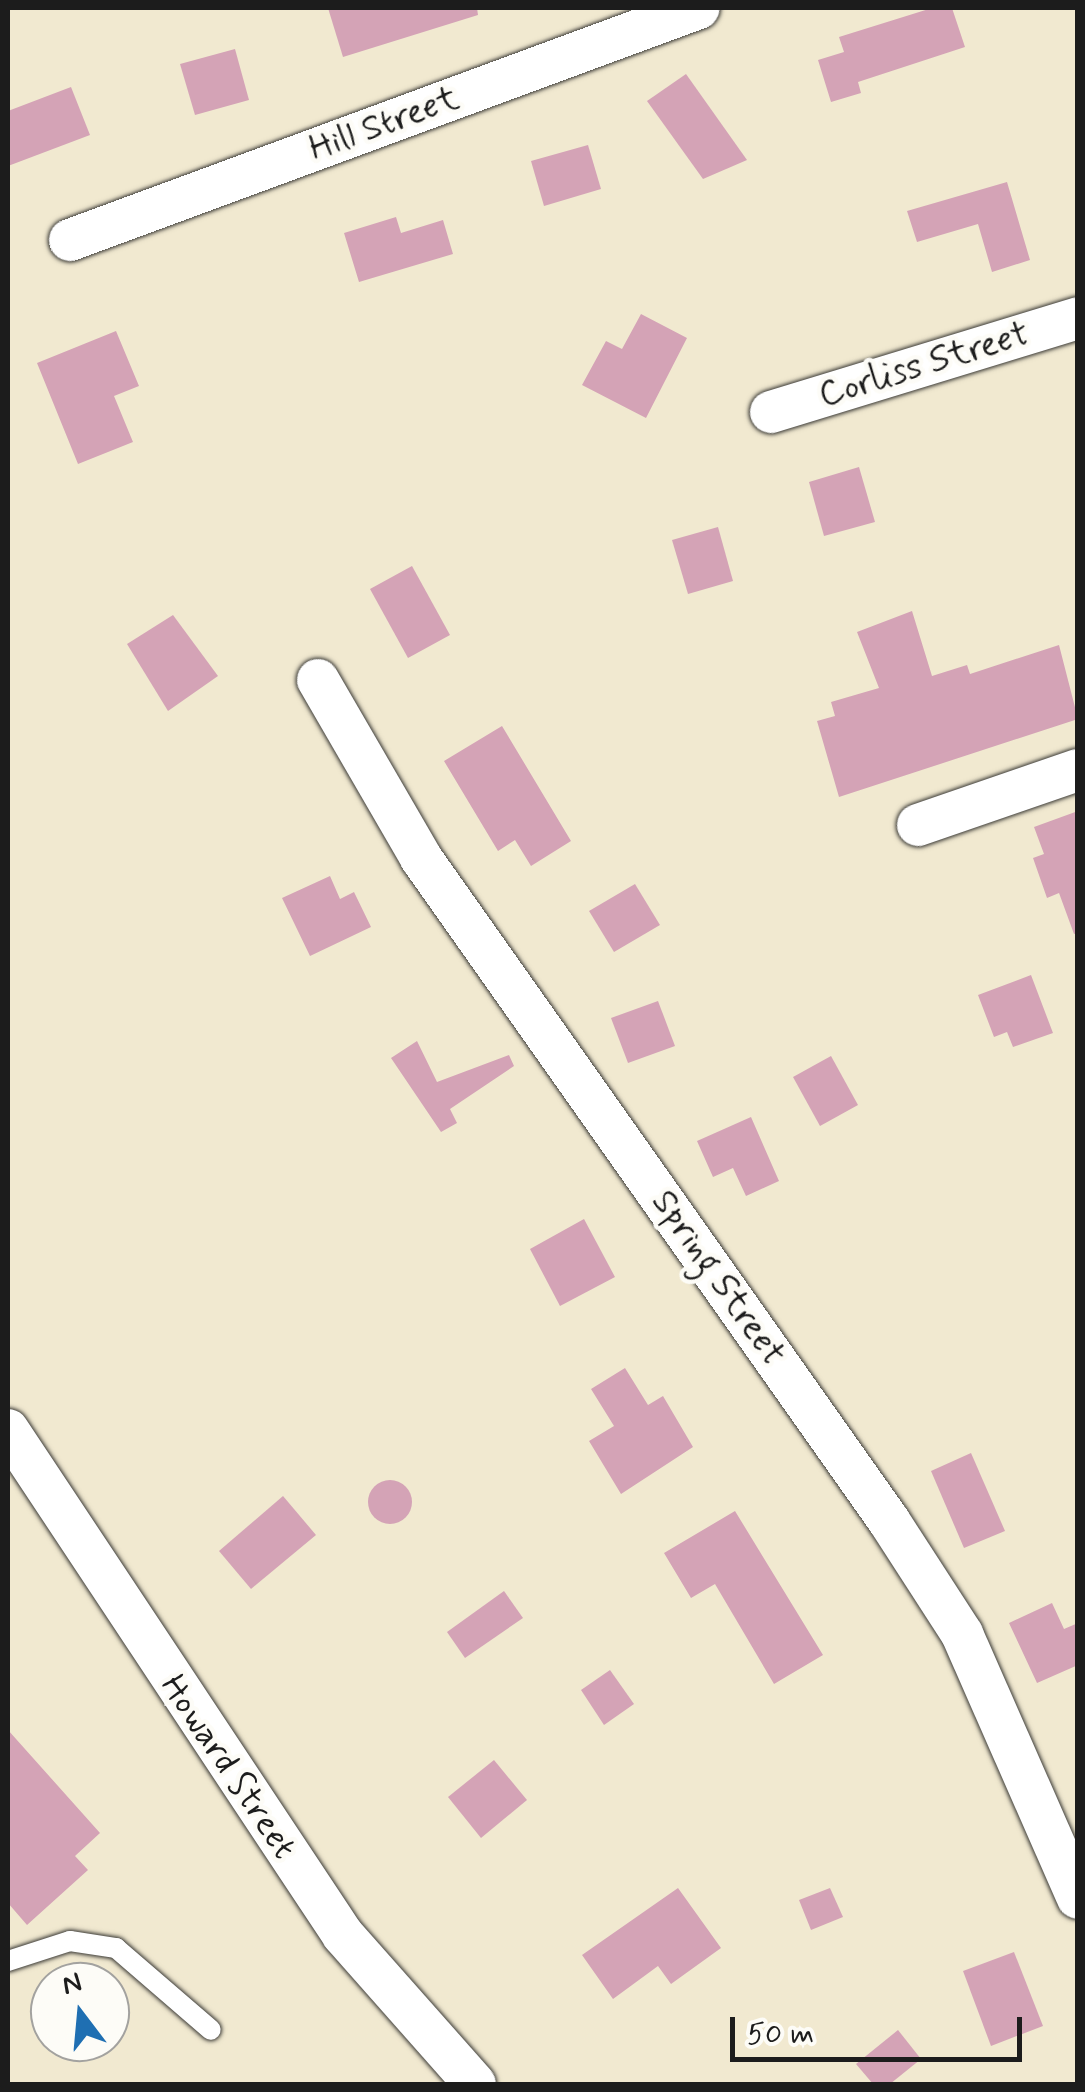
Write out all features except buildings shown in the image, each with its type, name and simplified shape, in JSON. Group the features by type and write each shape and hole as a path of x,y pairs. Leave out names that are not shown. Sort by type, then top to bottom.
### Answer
{"street":[{"name":"Hill Street","path":"70,240 699,8"},
{"name":"Corliss Street","path":"771,412 1078,318"},
{"name":"Spring Street","path":"318,680 421,858 889,1521 962,1634 1078,1898"},
{"path":"918,824 1078,770"},
{"name":"Howard Street","path":"8,1430 343,1935 475,2084"}],"lane":[{"path":"8,1960 70,1941 116,1948 211,2030"}]}
